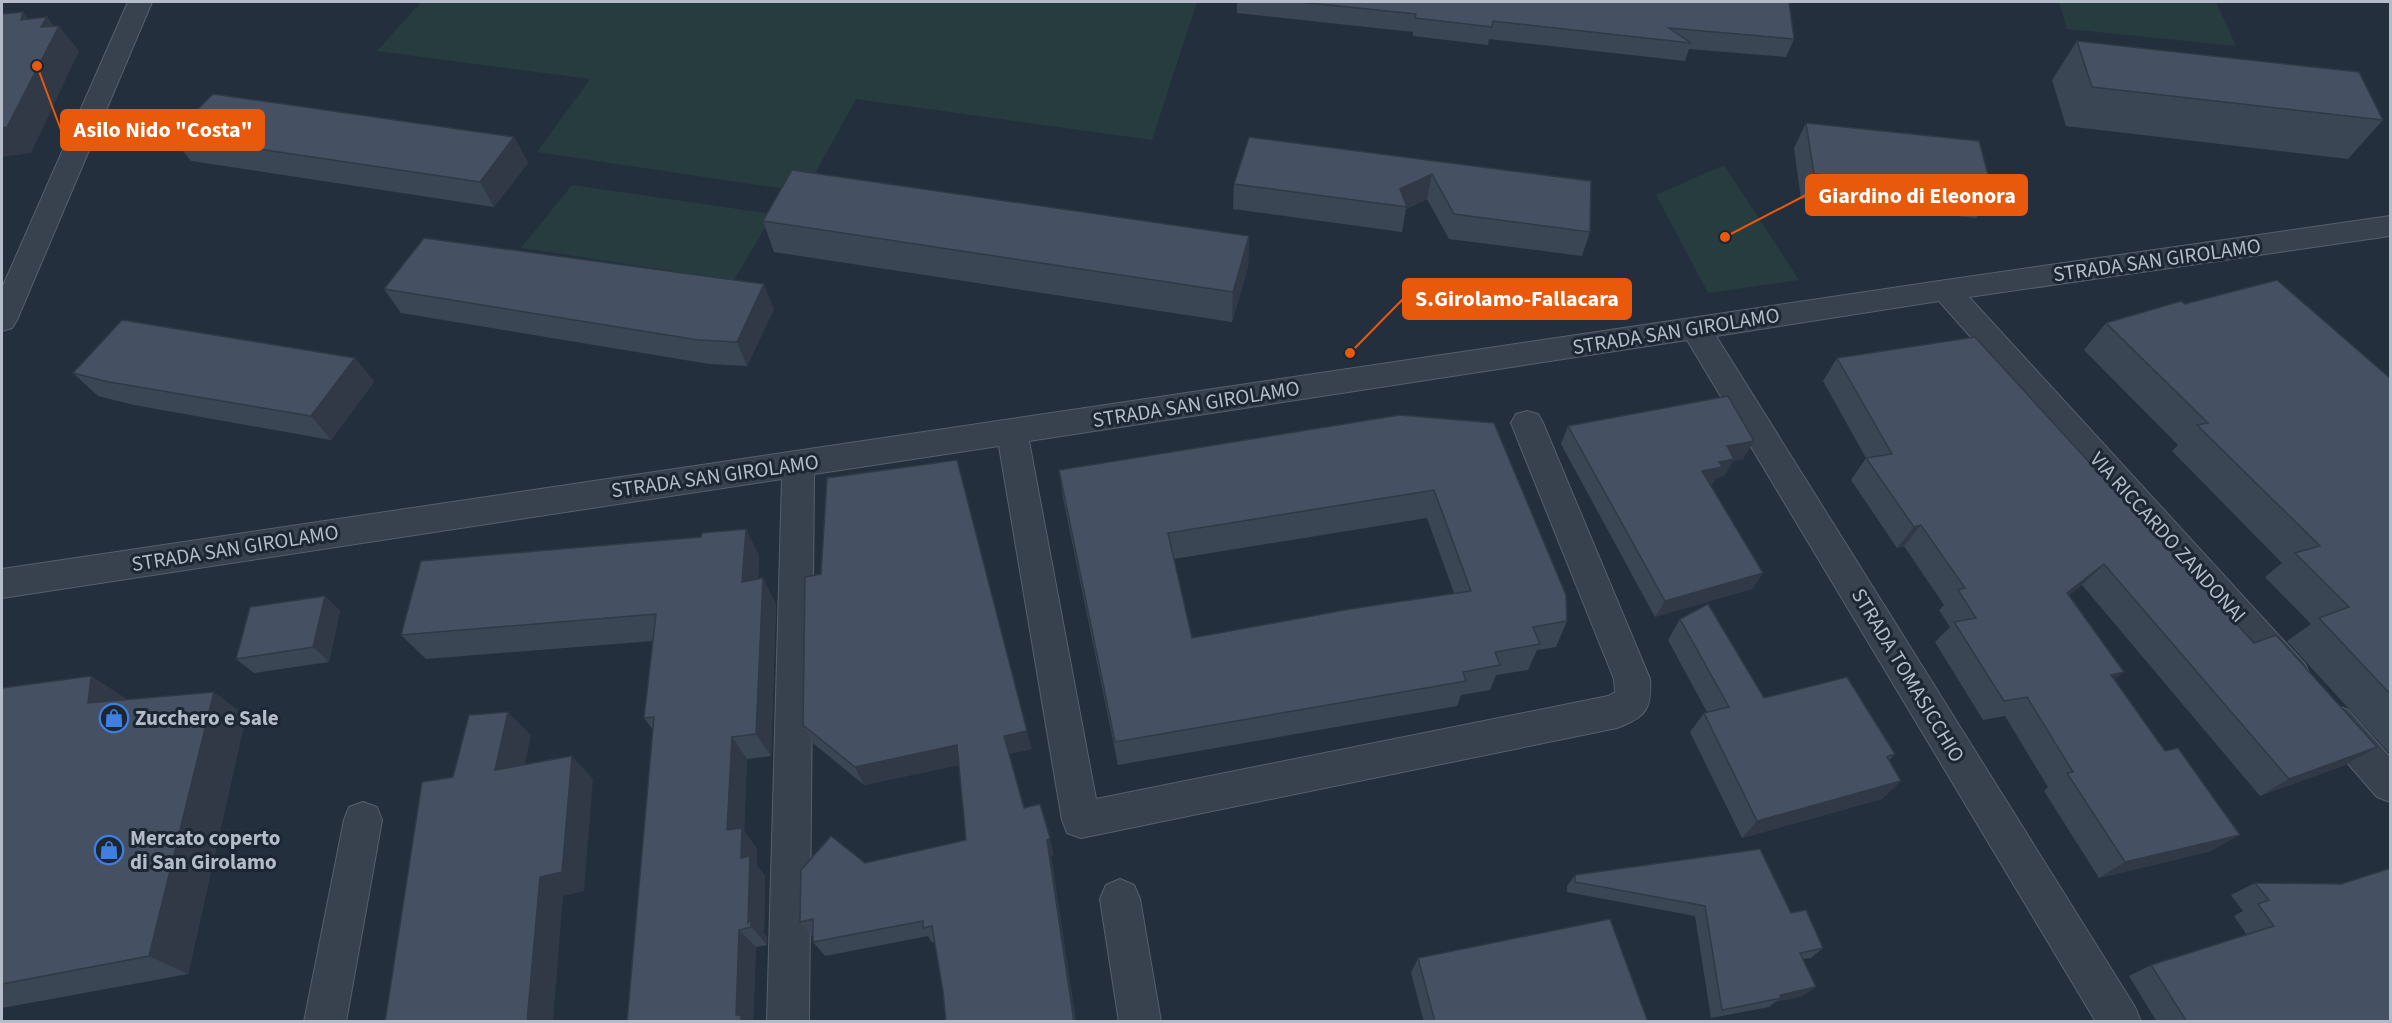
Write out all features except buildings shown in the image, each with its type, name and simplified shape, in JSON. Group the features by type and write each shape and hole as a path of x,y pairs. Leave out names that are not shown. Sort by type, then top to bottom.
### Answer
{"street":[{"path":"2,320 140,2"},
{"name":"STRADA SAN GIROLAMO","path":"2,584 1946,290 2391,226"},
{"name":"VIA RICCARDO ZANDONAI","path":"1946,290 2391,784"},
{"name":"STRADA TOMASICCHIO","path":"1696,329 2120,1022"},
{"path":"1012,432 1081,820 1617,711 1633,699 1632,679 1527,423"},
{"path":"788,1022 798,464"},
{"path":"325,1022 363,820"},
{"path":"1120,899 1140,1022"}],"green space":[{"path":"421,2 1197,2 1152,140 856,99 805,192 537,152 590,79 377,51"},
{"path":"2059,2 2216,2 2236,46 2067,29"},
{"path":"1724,165 1799,280 1708,293 1656,195"},
{"path":"572,185 773,214 734,280 521,248"}],"place":[{"name":"Asilo Nido \"Costa\"","path":"37,66"},
{"name":"Giardino di Eleonora","path":"1725,237"},
{"name":"S.Girolamo-Fallacara","path":"1350,353"},
{"name":"Zucchero e Sale","path":"114,718"},
{"name":"Mercato coperto di San Girolamo","path":"109,850"}]}
